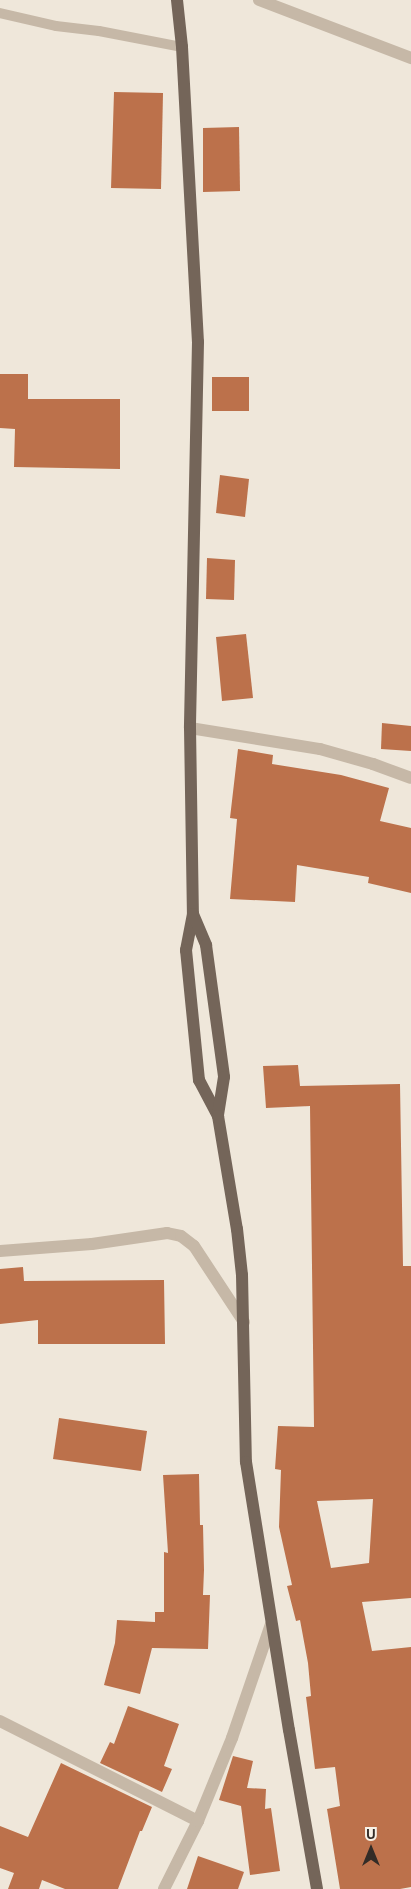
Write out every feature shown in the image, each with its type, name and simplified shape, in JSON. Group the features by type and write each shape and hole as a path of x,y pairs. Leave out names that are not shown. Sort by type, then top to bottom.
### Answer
{"main road":[{"path":"177,0 182,48 198,342 190,728 193,914 186,950 200,1080 218,1116 237,1229 244,1322 246,1462 271,1624 317,1889"},
{"path":"193,914 206,945 224,1077 218,1116"}],"street":[{"path":"260,0 411,58"},
{"path":"190,728 320,749 373,764 411,778"},
{"path":"0,1251 92,1244 166,1233 181,1236 194,1246 244,1322"},
{"path":"164,1889 198,1821 232,1738 271,1624"},
{"path":"0,1721 198,1821"}],"lane":[{"path":"0,13 56,26 99,31 182,48"}],"building":[{"path":"114,92 163,93 161,189 111,188"},
{"path":"239,127 240,191 203,192 203,128"},
{"path":"0,374 28,374 28,399 120,399 120,469 14,467 15,429 0,428"},
{"path":"212,377 249,377 249,411 212,411"},
{"path":"220,475 249,479 245,517 216,513"},
{"path":"207,558 235,560 234,600 206,599"},
{"path":"246,634 253,698 222,701 216,637"},
{"path":"382,723 411,726 411,751 381,749"},
{"path":"238,749 273,755 272,764 341,775 389,788 380,821 411,828 411,893 368,883 369,877 297,865 295,902 230,899 237,819 230,818"},
{"path":"298,1065 300,1086 400,1084 403,1266 411,1266 411,1598 362,1602 372,1651 411,1647 411,1887 400,1889 340,1889 327,1809 340,1806 335,1767 315,1769 306,1697 311,1696 308,1663 300,1620 296,1621 287,1586 292,1585 279,1527 281,1470 275,1469 278,1426 314,1427 310,1106 266,1108 263,1066","holes":["373,1499 369,1563 331,1568 317,1501"]},
{"path":"23,1267 24,1281 164,1280 165,1344 38,1344 38,1320 0,1324 0,1269"},
{"path":"59,1418 147,1431 141,1471 53,1459"},
{"path":"199,1474 200,1525 203,1525 203,1595 210,1595 208,1649 152,1648 140,1694 104,1685 115,1643 117,1620 155,1622 155,1612 164,1612 164,1552 168,1553 163,1475"},
{"path":"128,1706 179,1724 164,1766 172,1769 162,1792 100,1763 110,1742 114,1744"},
{"path":"233,1756 253,1761 247,1788 266,1789 265,1809 271,1808 280,1871 250,1875 241,1806 219,1800"},
{"path":"61,1763 152,1807 142,1831 140,1831 118,1889 65,1889 42,1880 39,1889 8,1889 14,1873 0,1868 0,1826 28,1837"},
{"path":"198,1856 244,1872 238,1889 187,1889"}]}
